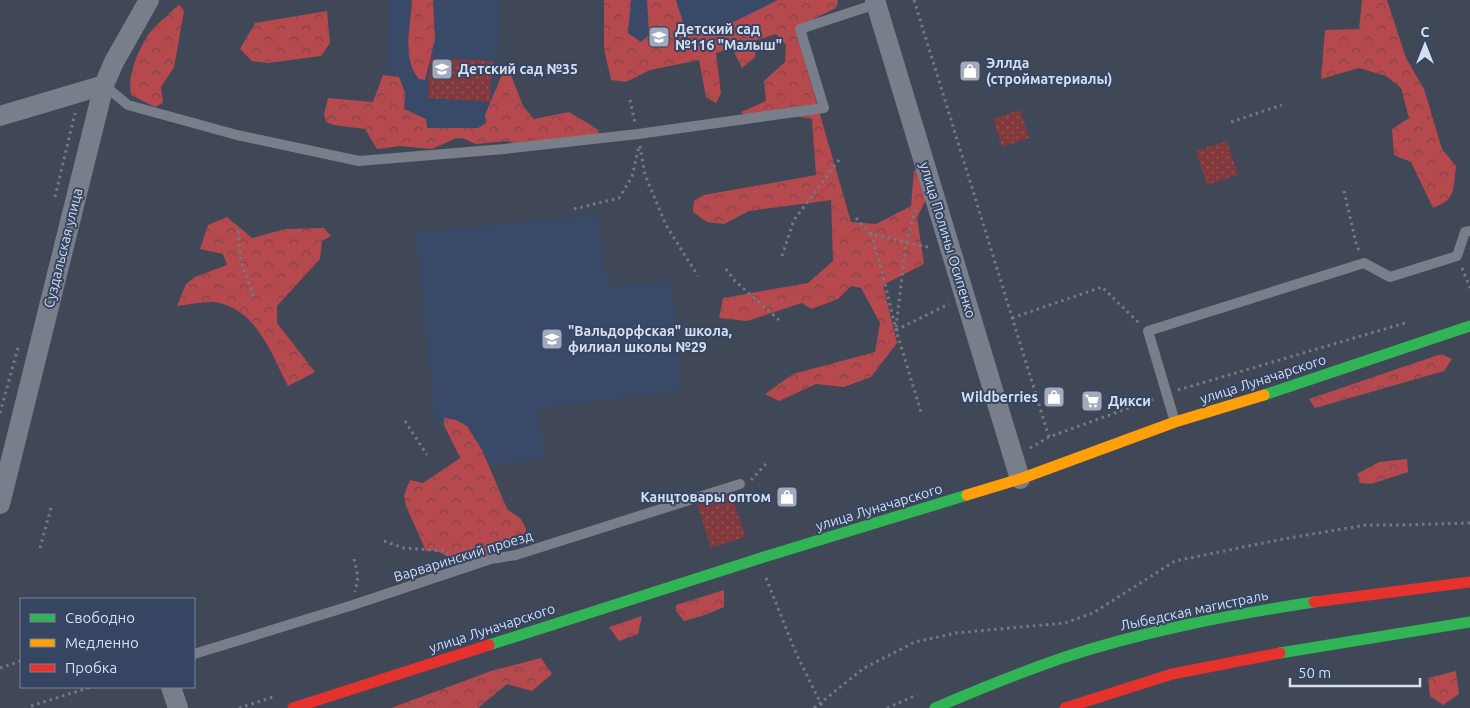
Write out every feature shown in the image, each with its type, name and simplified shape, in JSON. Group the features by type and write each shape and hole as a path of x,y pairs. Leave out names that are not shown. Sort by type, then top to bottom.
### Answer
{"main road":[{"name":"улица Луначарского","path":"293,708 751,561 1020,480 1175,422 1299,384 1470,326"},
{"name":"Лыбедская магистраль","path":"935,708 1022,672 1140,635 1252,611 1392,590 1470,582"},
{"path":"1065,708 1172,674 1284,652 1470,622"}],"street":[{"name":"Суздальская улица","path":"0,504 104,85 114,62 149,0"},
{"name":"улица Полины Осипенко","path":"875,2 1020,480"},
{"path":"0,116 104,85"},
{"path":"170,688 178,708"}],"lane":[{"path":"104,85 128,105 237,135 359,161 504,149 638,134 824,108 800,29 875,2"},
{"path":"1175,422 1148,331 1364,263 1390,277 1457,256 1466,232 1470,230"},
{"name":"Варваринский проезд","path":"195,654 353,605 458,569 516,554 740,484"}],"path":[{"path":"914,0 1049,437"},
{"path":"630,100 638,134"},
{"path":"1232,122 1282,105"},
{"path":"574,209 619,198 632,177 639,143 645,175 666,225 698,276"},
{"path":"782,256 794,220 839,160"},
{"path":"1344,191 1356,243 1364,263"},
{"path":"896,330 906,243 918,200"},
{"path":"856,218 871,234 884,275 896,330 922,415"},
{"path":"238,231 241,262 254,297"},
{"path":"871,234 934,249 950,246"},
{"path":"1457,256 1470,288"},
{"path":"726,270 735,281 779,320"},
{"path":"1012,318 1102,287 1148,331"},
{"path":"896,330 950,303 962,288"},
{"path":"405,421 427,455"},
{"path":"740,484 753,479 766,464"},
{"path":"40,548 51,508"},
{"path":"814,708 864,668 916,642 956,633 1065,622 1093,613 1175,562 1283,538 1366,525 1470,523"},
{"path":"384,541 404,548 445,551 458,569"},
{"path":"353,605 358,577 354,560"},
{"path":"751,561 765,575 795,651 823,708"},
{"path":"0,668 20,661"},
{"path":"31,706 87,688"}],"shaded area":[{"name":"Детский сад №35","path":"390,0 500,0 494,133 385,140"},
{"name":"Детский сад №116 \"Малыш\"","path":"615,0 808,0 615,68"},
{"path":"430,58 493,61 490,102 428,98"},
{"path":"1020,110 1029,138 1002,147 993,119"},
{"path":"1227,141 1238,175 1207,185 1196,151"},
{"name":"\"Вальдорфская\" школа, филиал школы №29","path":"596,215 608,287 672,281 680,390 538,409 545,459 483,466 435,418 416,233"},
{"path":"731,492 745,537 711,548 697,503"}],"green space":[{"path":"412,0 433,0 435,39 425,80 419,79 413,71 410,61 408,41"},
{"path":"604,0 631,0 628,33 641,42 649,35 647,0 676,0 685,29 713,32 778,0 838,0 836,8 795,28 851,222 876,224 911,206 914,171 919,168 927,198 917,217 924,264 883,285 897,343 871,377 844,387 816,384 779,401 765,394 793,374 875,352 880,323 861,288 851,286 838,299 811,309 802,303 747,321 719,318 723,298 808,283 833,261 831,200 749,211 724,224 707,222 693,212 694,201 704,195 816,175 812,119 779,113 753,121 741,112 766,101 764,81 785,62 786,45 776,34 757,40 755,57 742,68 732,48 716,53 721,93 716,103 706,97 699,60 650,70 626,82 611,80 604,49"},
{"path":"1362,0 1387,0 1406,58 1424,89 1442,149 1456,166 1454,187 1450,197 1441,205 1433,208 1411,162 1394,155 1392,129 1409,118 1401,88 1386,76 1359,68 1321,79 1325,30 1359,29"},
{"path":"179,4 184,11 174,67 161,87 163,103 155,107 131,95 132,71 137,56 148,35"},
{"path":"327,11 330,43 321,56 268,63 252,61 240,49 255,23"},
{"path":"503,72 511,75 523,106 534,119 569,112 599,130 598,135 522,145 507,141 476,144 462,138 454,139 432,149 400,146 377,149 365,129 334,125 326,122 324,114 328,98 373,102 383,75 399,77 405,93 404,109 426,119 427,128 478,128 486,123 485,115"},
{"path":"227,217 252,238 285,229 324,228 331,236 322,241 320,259 277,306 277,323 315,372 288,386 262,336 244,315 215,302 177,306 186,284 195,277 227,265 223,254 200,249 208,225"},
{"path":"1441,354 1452,359 1444,371 1315,408 1309,399"},
{"path":"444,418 456,420 467,426 483,452 507,509 521,519 526,529 525,534 492,554 474,560 455,560 436,551 426,551 406,506 404,495 410,480 423,483 460,458 444,425"},
{"path":"1407,459 1408,472 1371,484 1360,483 1357,474 1379,462"},
{"path":"724,590 724,607 684,621 676,611 676,605"},
{"path":"642,616 638,634 619,641 609,627"},
{"path":"541,658 552,674 532,691 507,684 478,708 391,708 494,670"},
{"path":"1456,671 1459,694 1443,705 1430,696 1428,678"}],"traffic: fast":[{"path":"1264,395 1470,326"},
{"path":"489,645 764,557 967,495"},
{"path":"935,708 982,688 1093,648 1187,625 1250,612 1314,602"},
{"path":"1280,653 1470,622"}],"traffic: slow":[{"path":"967,495 1020,479 1175,422 1264,395"}],"traffic: jam":[{"path":"1314,602 1470,582"},
{"path":"293,708 489,645"},
{"path":"1065,708 1172,674 1280,653"}],"place":[{"name":"Детский сад №116 \"Малыш\"","path":"659,37"},
{"name":"Детский сад №35","path":"442,69"},
{"name":"Эллда (стройматериалы)","path":"970,71"},
{"name":"\"Вальдорфская\" школа, филиал школы №29","path":"552,339"},
{"name":"Wildberries","path":"1054,397"},
{"name":"Дикси","path":"1092,401"},
{"name":"Канцтовары оптом","path":"787,497"}]}
